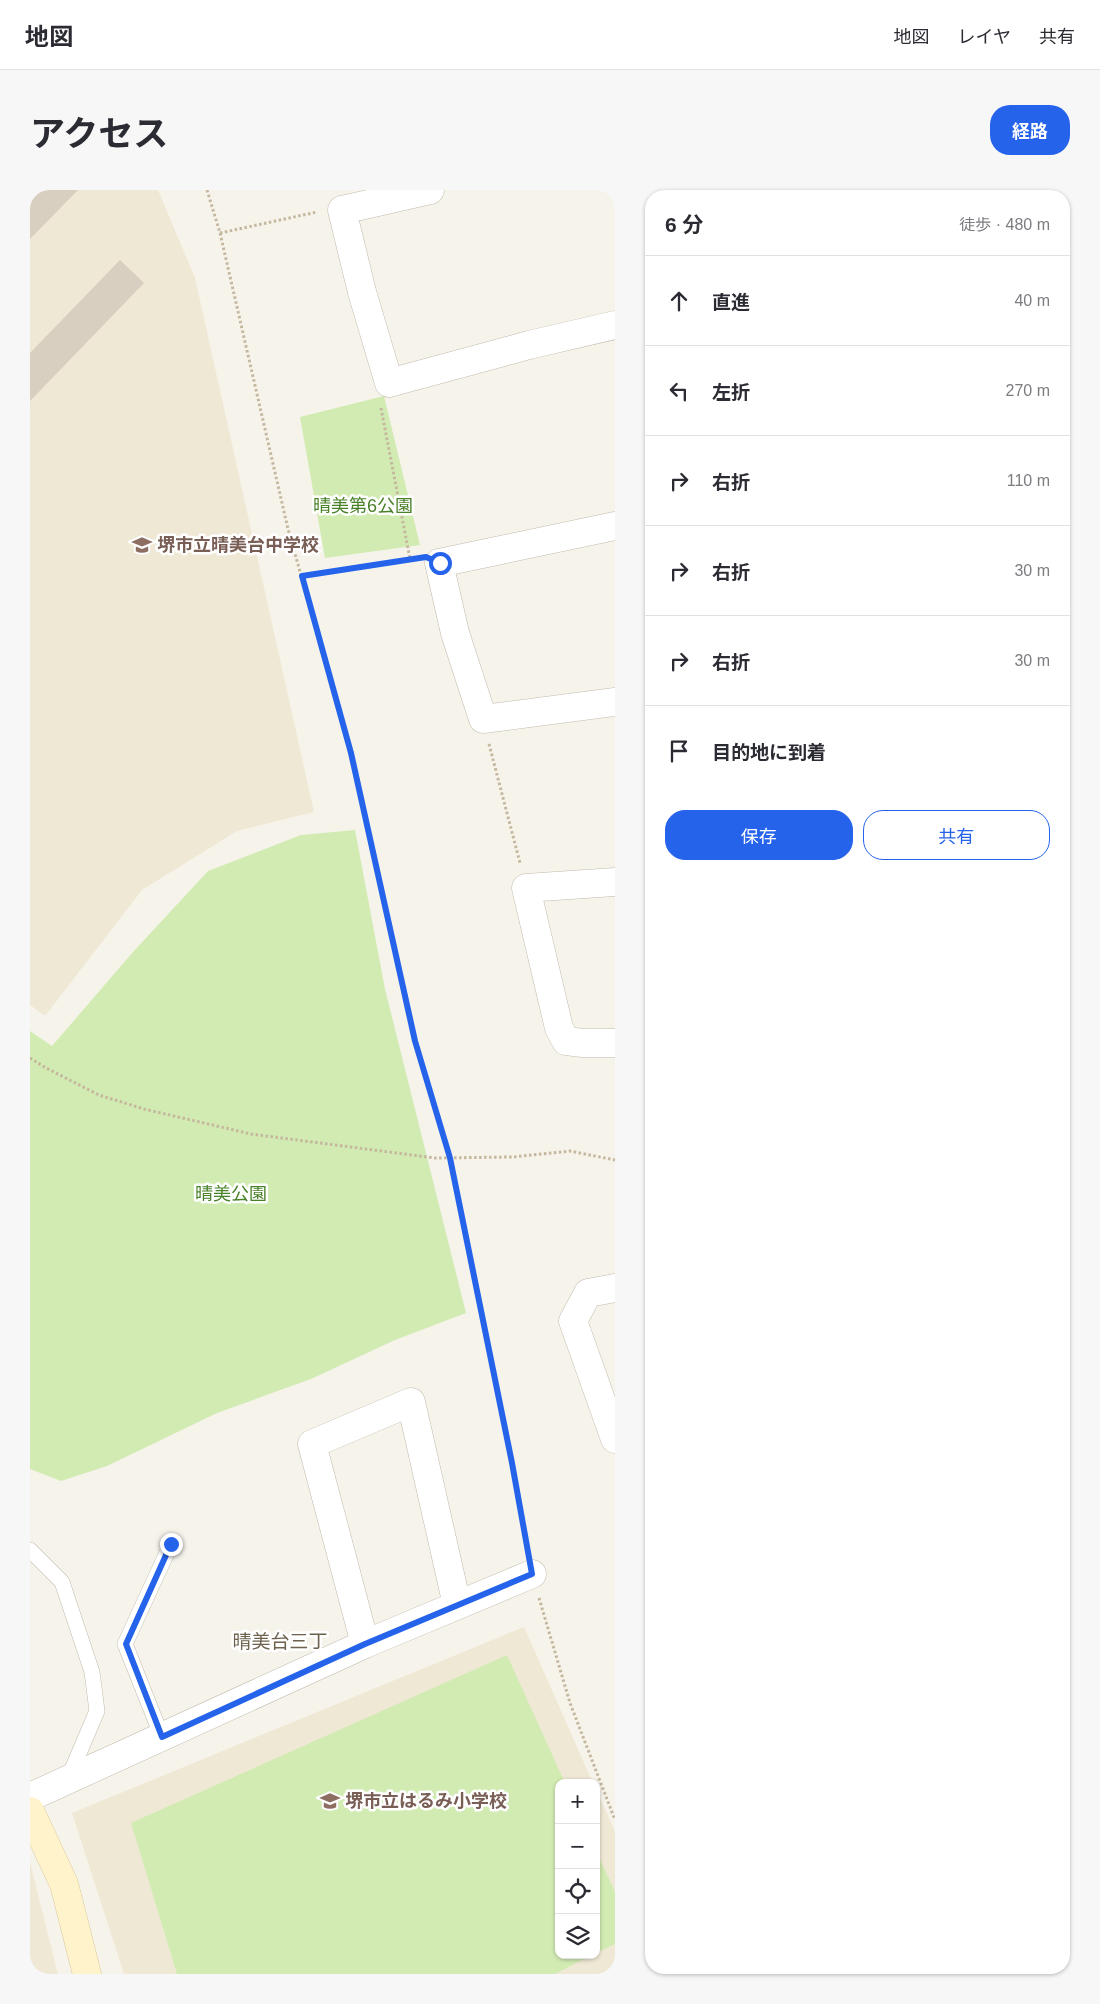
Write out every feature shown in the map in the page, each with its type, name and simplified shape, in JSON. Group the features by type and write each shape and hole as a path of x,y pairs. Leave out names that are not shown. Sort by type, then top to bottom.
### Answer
{"street":[{"path":"430,190 342,210 362,292 389,382 529,345 615,325"},
{"path":"615,526 440,563 455,633 483,718 615,702"},
{"path":"615,882 526,888 558,1028 566,1041 615,1043"},
{"path":"615,1288 588,1293 573,1321 615,1439"},
{"path":"365,1644 312,1444 411,1402 457,1606"},
{"path":"30,1797 365,1644 532,1574"},
{"path":"30,1811 64,1884 87,1974"}],"lane":[{"path":"162,1737 126,1644 171,1544"},
{"path":"30,1550 62,1582 92,1672 97,1711 67,1780"}],"path":[{"path":"208,190 220,233 288,529 351,753 415,1041 450,1158 510,1453 532,1574 570,1703 615,1820"},
{"path":"220,233 328,209 342,210"},
{"path":"389,382 379,397 410,559"},
{"path":"302,576 426,557 440,563"},
{"path":"483,718 526,888"},
{"path":"30,1058 99,1095 144,1109 251,1134 435,1158 513,1157 570,1151 615,1160"}],"shaded area":[{"name":"堺市立晴美台中学校","path":"30,190 158,190 195,278 314,812 237,831 142,890 45,1016 30,1005"},
{"name":"堺市立はるみ小学校","path":"524,1627 591,1779 555,1779 555,1959 600,1959 600,1798 615,1831 615,1974 124,1974 72,1813"},
{"path":"30,1862 58,1974 30,1974"}],"green space":[{"name":"晴美第6公園","path":"384,396 420,545 325,558 300,417"},
{"name":"晴美公園","path":"355,830 385,989 466,1313 395,1340 311,1379 217,1413 107,1466 61,1481 30,1469 30,1031 52,1046 133,952 208,871 301,835"},
{"name":"堺市立はるみ小学校","path":"507,1655 563,1779 555,1779 555,1959 584,1959 555,1974 177,1974 131,1823"},
{"path":"600,1860 615,1892 615,1944 600,1951"}],"building":[{"path":"30,190 78,190 30,239"},
{"path":"120,260 144,283 30,401 30,353"}],"place":[{"name":"堺市立晴美台中学校","path":"142,545"},
{"name":"堺市立はるみ小学校","path":"330,1801"}],"district":[{"name":"晴美台三丁","path":"280,1641"}],"route":[{"path":"171,1544 126,1644 162,1737 365,1644 532,1574 512,1463 450,1158 415,1041 351,753 302,576 426,557 440,563"}]}
